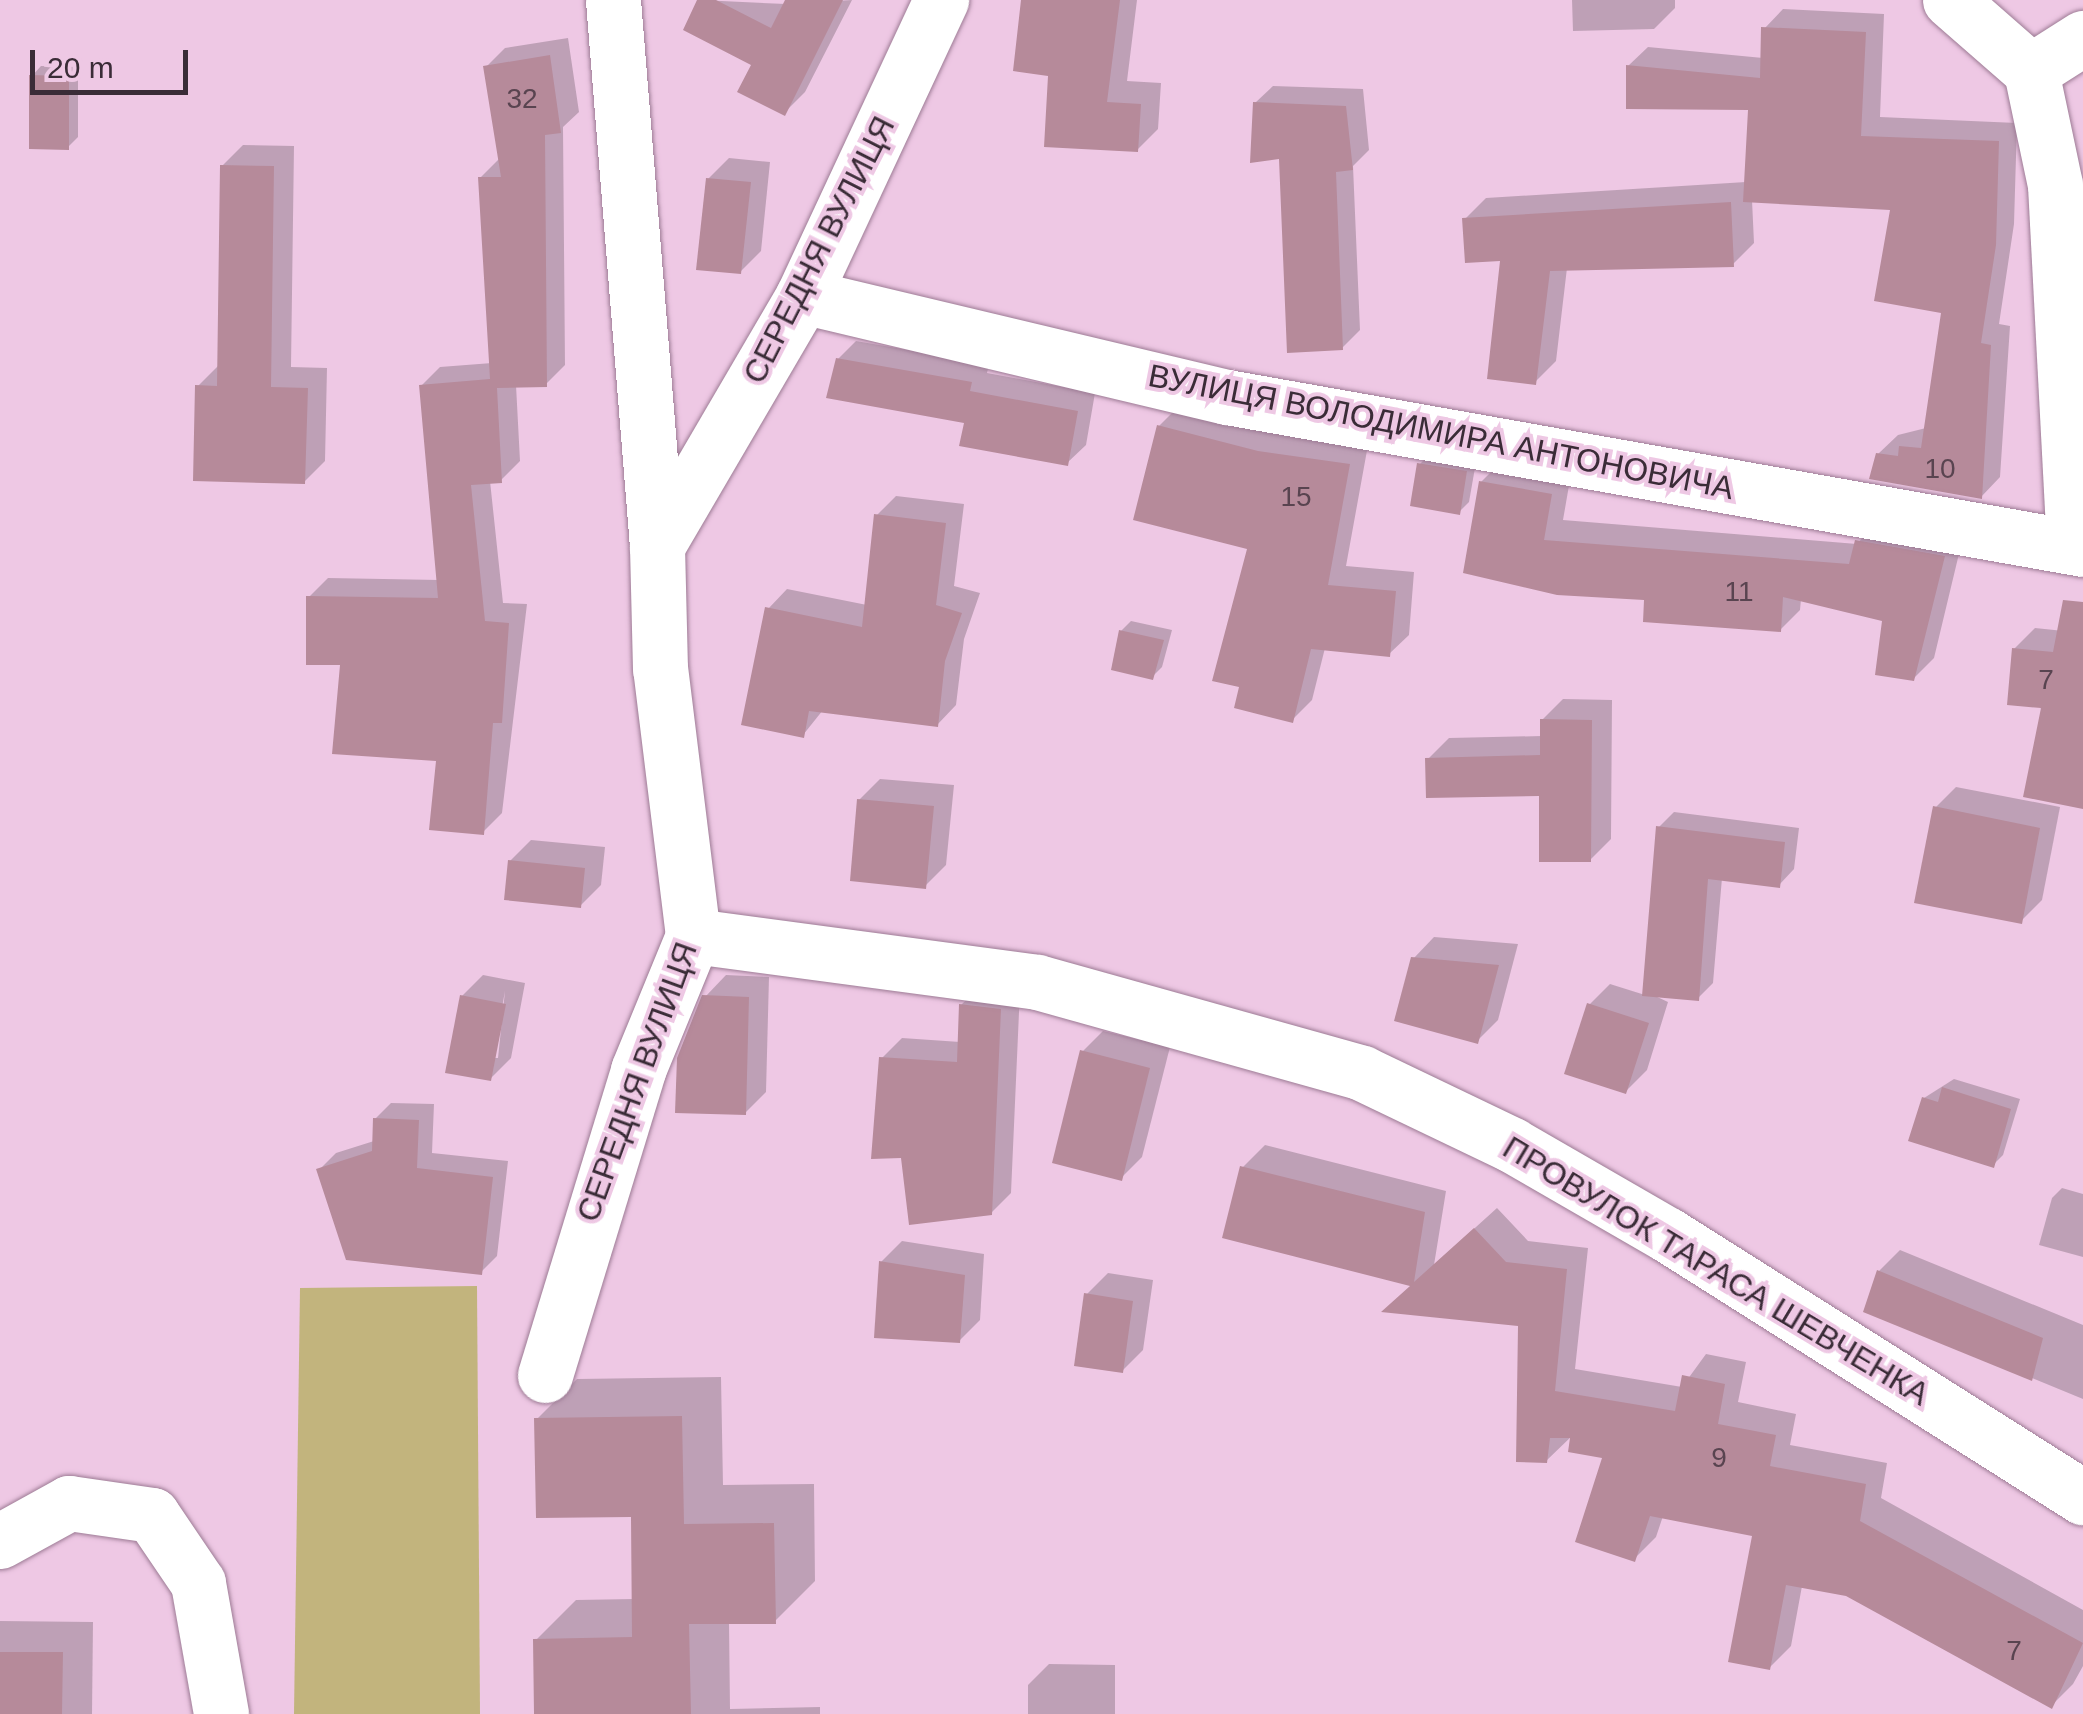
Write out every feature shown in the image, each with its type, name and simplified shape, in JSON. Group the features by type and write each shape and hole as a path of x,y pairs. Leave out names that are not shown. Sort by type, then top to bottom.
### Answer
{"street":[{"name":"СЕРЕДНЯ ВУЛИЦЯ","path":"545,1376 632,1088 692,936 660,669 657,546 613,0"},
{"name":"СЕРЕДНЯ ВУЛИЦЯ","path":"657,546 803,296 941,0"},
{"path":"1950,0 2031,71 2055,186 2078,547"},
{"path":"2031,71 2083,38"},
{"name":"ВУЛИЦЯ ВОЛОДИМИРА АНТОНОВИЧА","path":"803,296 1227,398 2078,547"},
{"name":"ПРОВУЛОК ТАРАСА ШЕВЧЕНКА","path":"692,936 1037,982 1362,1073 1512,1145 1668,1235 2083,1497"},
{"path":"0,1541 69,1504 152,1516 198,1582 221,1714"}],"shaded area":[{"path":"477,1286 480,1714 294,1714 300,1288"}],"building":[{"path":"697,0 716,0 771,28 785,0 843,0 785,116 737,92 751,65 683,30"},
{"path":"1021,0 1120,0 1107,102 1141,104 1138,152 1044,147 1048,76 1013,71"},
{"path":"1761,27 1866,32 1861,136 1999,141 1996,245 1981,343 1991,345 1982,499 1869,479 1876,453 1898,456 1899,446 1921,448 1941,313 1874,301 1890,210 1743,202 1748,110 1626,109 1626,65 1760,78"},
{"path":"550,55 561,133 545,135 547,387 497,388 502,483 471,485 485,621 509,623 502,723 493,723 484,835 429,830 436,761 332,754 340,665 306,665 306,596 438,598 419,385 490,379 478,177 501,177 483,66"},
{"path":"29,75 69,76 69,150 29,149"},
{"path":"1253,102 1346,106 1353,170 1336,172 1343,350 1287,353 1279,159 1250,163"},
{"path":"220,165 274,166 271,387 308,388 305,484 193,481 195,385 217,386"},
{"path":"706,178 751,182 741,274 696,270"},
{"path":"1731,202 1734,267 1550,271 1536,385 1487,379 1500,261 1465,263 1462,218"},
{"path":"836,358 972,382 970,391 1078,411 1068,466 959,446 964,423 826,398"},
{"path":"1157,425 1258,451 1350,464 1328,585 1396,591 1390,657 1311,649 1293,723 1234,708 1239,687 1212,681 1247,549 1133,520"},
{"path":"1417,463 1467,471 1460,515 1410,506"},
{"path":"1479,481 1552,494 1544,540 1849,564 1855,540 1945,556 1914,681 1875,675 1882,621 1783,597 1781,632 1643,622 1644,600 1557,595 1463,573"},
{"path":"874,514 946,523 936,605 962,613 945,661 938,727 809,711 804,738 741,725 765,607 862,627"},
{"path":"2063,600 2083,602 2083,809 2023,797 2041,708 2007,705 2012,648 2053,652"},
{"path":"1119,630 1164,640 1153,680 1111,670"},
{"path":"1540,719 1592,720 1591,862 1539,862 1539,796 1426,798 1425,758 1540,755"},
{"path":"857,799 934,806 926,889 850,881"},
{"path":"1933,806 2040,828 2022,924 1914,903"},
{"path":"1656,826 1785,842 1780,888 1708,879 1699,1001 1642,996"},
{"path":"508,860 585,868 581,908 504,900"},
{"path":"1411,957 1499,965 1478,1044 1394,1021"},
{"path":"460,995 506,1004 491,1081 445,1073"},
{"path":"702,995 749,997 746,1115 675,1113 677,1058"},
{"path":"1587,1003 1649,1023 1626,1094 1564,1074"},
{"path":"959,1004 1001,1009 992,1215 909,1225 901,1158 871,1159 879,1057 957,1062"},
{"path":"1080,1050 1150,1068 1122,1181 1052,1163"},
{"path":"1942,1087 2011,1109 1994,1168 1908,1141 1922,1097 1938,1102"},
{"path":"373,1118 419,1120 417,1168 493,1177 482,1275 346,1260 316,1169 372,1151"},
{"path":"1240,1166 1425,1212 1414,1282 1474,1228 1506,1262 1567,1269 1555,1391 1675,1411 1682,1375 1725,1384 1718,1424 1776,1435 1770,1466 1866,1484 1860,1521 2083,1643 2052,1709 1846,1596 1786,1585 1770,1670 1728,1662 1752,1536 1650,1516 1635,1562 1575,1542 1602,1458 1568,1452 1570,1438 1550,1438 1547,1463 1516,1462 1518,1326 1381,1312 1410,1286 1222,1238"},
{"path":"879,1261 965,1275 960,1343 874,1338"},
{"path":"1877,1270 2043,1338 2032,1381 1863,1312"},
{"path":"1084,1293 1133,1301 1123,1373 1074,1366"},
{"path":"682,1416 684,1524 774,1523 776,1624 689,1624 691,1714 534,1714 533,1639 632,1637 631,1517 536,1518 534,1418"},
{"path":"0,1652 63,1652 62,1714 0,1714"}]}
